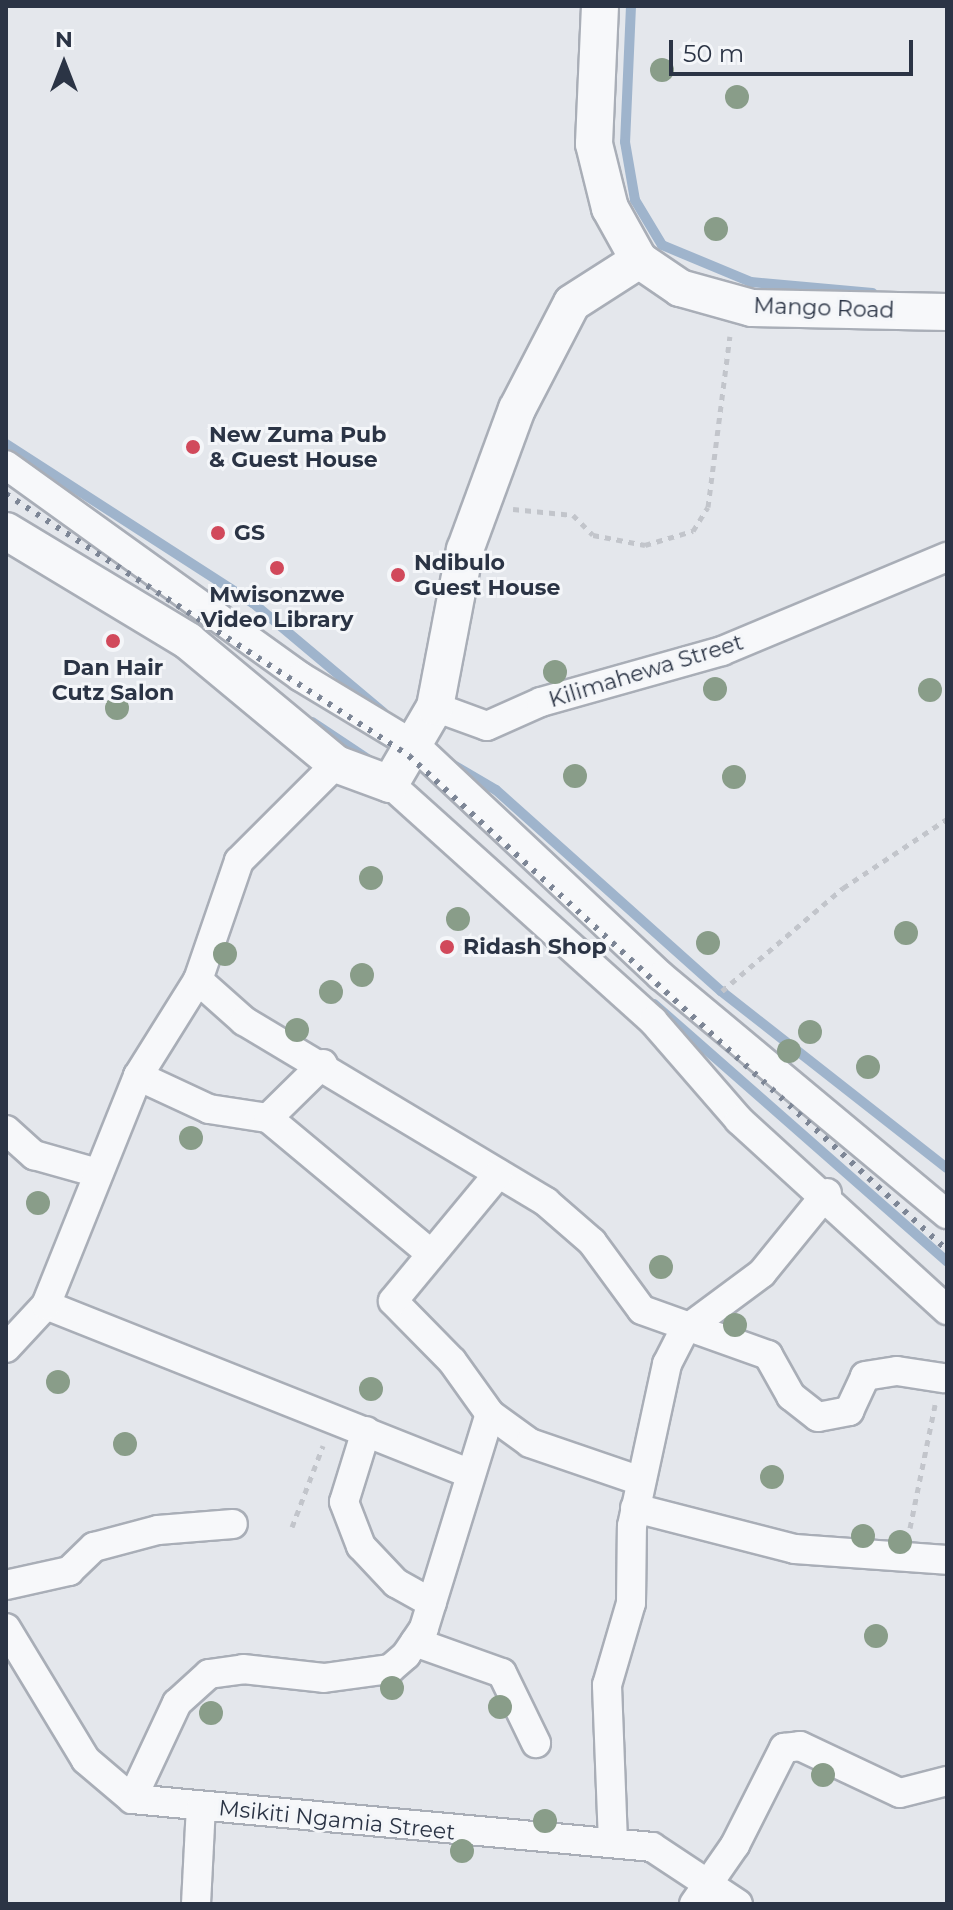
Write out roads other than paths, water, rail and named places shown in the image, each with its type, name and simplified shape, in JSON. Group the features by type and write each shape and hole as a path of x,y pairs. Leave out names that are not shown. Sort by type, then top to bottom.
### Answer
{"street":[{"name":"Mango Road","path":"600,6 594,144 610,208 639,260 680,288 722,297 752,308 947,312"},
{"path":"390,784 417,747 435,707 465,550 517,409 572,303 639,260"},
{"path":"6,465 301,677 417,747 701,1011 947,1214"},
{"path":"6,531 188,641 336,764 390,784 653,1021 739,1120 827,1193 947,1310"},
{"name":"Kilimahewa Street","path":"435,707 487,726 541,702 722,651 947,557"},
{"path":"10,1335 46,1305 94,1172 138,1076 198,980 239,861 336,764"},
{"path":"198,980 244,1021 323,1064 498,1174 592,1242 642,1310 684,1331 727,1337 768,1355 791,1396 828,1420 849,1411 865,1376 897,1371 943,1378"},
{"path":"268,1118 323,1064"},
{"path":"138,1076 209,1109 268,1118 431,1254"},
{"path":"6,1130 34,1155 94,1172"},
{"path":"498,1174 393,1301 452,1361 490,1414 530,1443 638,1494 795,1549 898,1554 947,1560"},
{"path":"613,1842 607,1685 631,1603 638,1494 667,1364 684,1331 762,1273 827,1193"},
{"path":"46,1305 468,1473"},
{"path":"6,1628 86,1760 132,1799 177,1703 209,1674 243,1669 324,1678 390,1669 415,1642 432,1603 468,1473 490,1414"},
{"path":"366,1431 345,1485 355,1531 374,1565 432,1603"},
{"path":"6,1585 69,1571 94,1547 158,1530 233,1524"},
{"path":"415,1642 502,1673 536,1743"},
{"path":"700,1892 735,1845 784,1748 800,1746 900,1793 947,1781"},
{"name":"Msikiti Ngamia Street","path":"132,1799 613,1842 666,1851 700,1892 738,1904"},
{"path":"196,1904 201,1806"}],"waterway":[{"path":"631,6 625,142 635,200 662,245 751,282 873,293"},
{"path":"6,444 253,603 383,712"},
{"path":"312,722 369,760"},
{"path":"450,763 496,790 721,991 947,1168"},
{"path":"654,1004 947,1261"}],"railway":[{"path":"6,494 409,756 947,1250"}],"place":[{"name":"New Zuma Pub & Guest House","path":"193,447"},
{"name":"GS","path":"218,533"},
{"name":"Mwisonzwe Video Library","path":"277,568"},
{"name":"Ndibulo Guest House","path":"398,575"},
{"name":"Dan Hair Cutz Salon","path":"113,641"},
{"name":"Ridash Shop","path":"447,947"}]}
